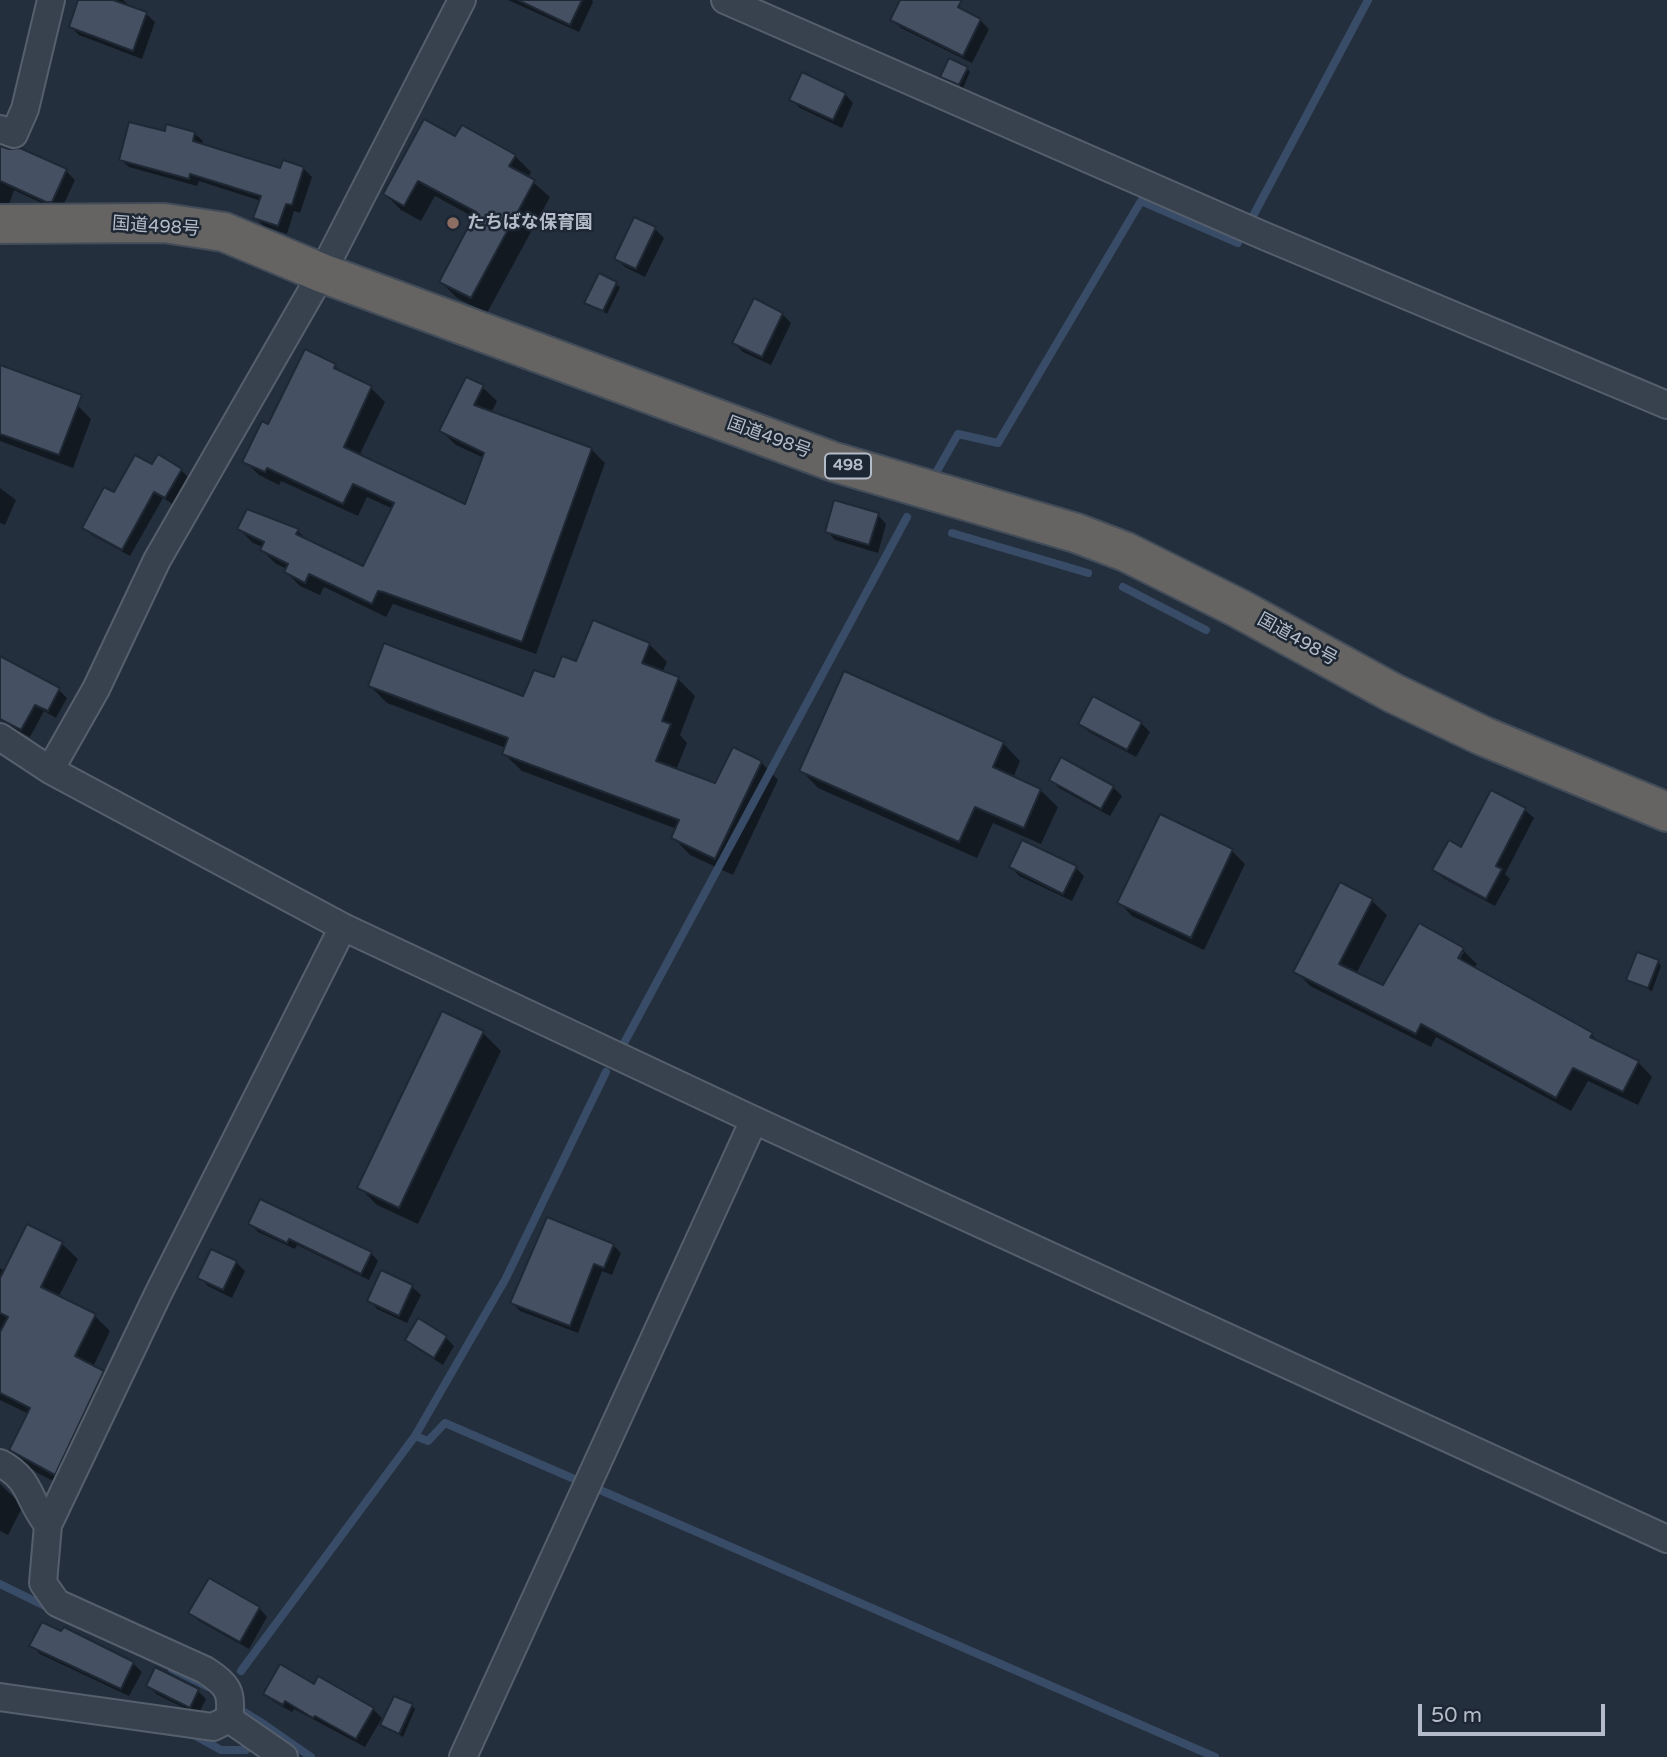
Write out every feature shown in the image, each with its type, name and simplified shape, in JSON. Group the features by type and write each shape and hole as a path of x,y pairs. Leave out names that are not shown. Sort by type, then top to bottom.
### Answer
{"highway":[{"name":"国道498号","path":"0,224 164,223 224,232 322,273 834,462 1076,533 1126,552 1238,608 1393,693 1483,736 1667,812"}],"street":[{"path":"0,129 14,134 25,109 51,0"},
{"path":"50,769 96,689 157,560 322,273 463,0"},
{"path":"725,0 1262,235 1667,405"},
{"path":"0,737 50,769 343,927 754,1120 1667,1539"},
{"path":"284,1757 246,1730 222,1681 205,1670 57,1602 43,1583 48,1525 158,1294 343,927"},
{"path":"463,1757 754,1120"},
{"path":"0,1463 15,1471 27,1484 37,1511 48,1525"},
{"path":"0,1697 246,1730"}],"building":[{"path":"78,0 113,0 147,12 133,51 69,27"},
{"path":"518,0 582,0 570,25"},
{"path":"900,0 962,0 958,7 981,19 963,56 890,20"},
{"path":"949,58 968,67 959,85 940,77"},
{"path":"802,72 846,93 833,120 789,100"},
{"path":"424,119 455,136 462,125 516,155 509,166 535,180 471,298 439,282 476,212 418,181 404,206 383,194"},
{"path":"129,122 165,131 166,124 195,132 193,141 280,168 283,160 304,167 292,205 286,204 278,226 253,218 261,196 190,174 189,179 119,160"},
{"path":"0,146 20,148 67,169 52,202 46,202 0,181"},
{"path":"634,217 656,227 636,269 614,259"},
{"path":"599,273 617,282 603,311 584,303"},
{"path":"754,298 783,313 762,357 732,343"},
{"path":"305,349 336,364 334,368 372,386 344,447 465,504 484,453 439,431 466,377 484,385 474,405 592,448 522,642 383,592 378,591 372,604 309,574 305,583 284,572 288,564 260,550 264,542 237,529 247,509 299,529 296,534 363,566 394,503 353,484 343,504 267,468 265,472 242,462 262,421 268,424"},
{"path":"0,365 82,395 59,455 0,434"},
{"path":"158,454 182,469 165,498 154,492 122,550 82,528 104,487 114,492 135,455 152,464"},
{"path":"834,500 879,513 869,545 825,532"},
{"path":"593,620 650,643 642,663 679,677 662,721 671,724 656,761 715,783 733,747 762,761 715,859 671,838 679,820 502,754 508,738 368,686 384,643 523,696 534,670 554,677 562,656 576,661"},
{"path":"0,656 60,688 48,711 35,705 21,730 0,719"},
{"path":"844,671 1004,742 993,767 1041,789 1024,828 975,807 959,842 799,771"},
{"path":"1093,696 1142,722 1127,750 1078,724"},
{"path":"1061,757 1114,786 1101,809 1049,780"},
{"path":"1491,790 1526,808 1496,866 1502,869 1486,899 1432,870 1449,840 1461,847"},
{"path":"1160,814 1233,849 1191,938 1117,903"},
{"path":"1022,840 1077,866 1063,894 1009,867"},
{"path":"1340,882 1373,899 1339,964 1383,985 1419,923 1464,948 1458,958 1593,1033 1590,1037 1639,1061 1623,1092 1573,1068 1556,1098 1421,1024 1416,1034 1293,972"},
{"path":"1637,952 1659,960 1648,988 1626,980"},
{"path":"442,1011 484,1031 399,1208 357,1188"},
{"path":"260,1199 372,1252 361,1274 289,1239 287,1243 248,1224"},
{"path":"547,1217 614,1244 604,1268 594,1264 570,1326 510,1303"},
{"path":"27,1224 63,1242 41,1287 96,1314 75,1356 104,1371 55,1475 9,1450 30,1408 0,1393 0,1332 8,1317 0,1313 0,1278"},
{"path":"211,1249 237,1261 223,1290 197,1278"},
{"path":"381,1270 413,1285 399,1316 367,1301"},
{"path":"418,1318 447,1336 434,1358 405,1340"},
{"path":"209,1578 260,1607 240,1642 188,1613"},
{"path":"42,1622 61,1631 64,1627 134,1662 121,1689 29,1646"},
{"path":"280,1664 314,1684 318,1676 374,1708 356,1739 285,1701 283,1705 263,1694"},
{"path":"155,1667 199,1689 190,1708 146,1686"},
{"path":"394,1696 413,1704 399,1734 380,1725"}],"waterway":[{"path":"1253,216 1368,0"},
{"path":"937,471 958,434 998,443 1141,201 1238,243"},
{"path":"623,1045 907,517"},
{"path":"952,533 1088,573"},
{"path":"1123,587 1206,630"},
{"path":"241,1671 415,1436 505,1280 606,1072"},
{"path":"415,1436 428,1441 445,1423 572,1478"},
{"path":"600,1490 1215,1757"},
{"path":"0,1584 51,1609"},
{"path":"172,1669 208,1687"},
{"path":"244,1712 265,1725"},
{"path":"194,1735 221,1750 246,1750 265,1725 311,1757"}],"place":[{"name":"たちばな保育園","path":"453,223"}]}
